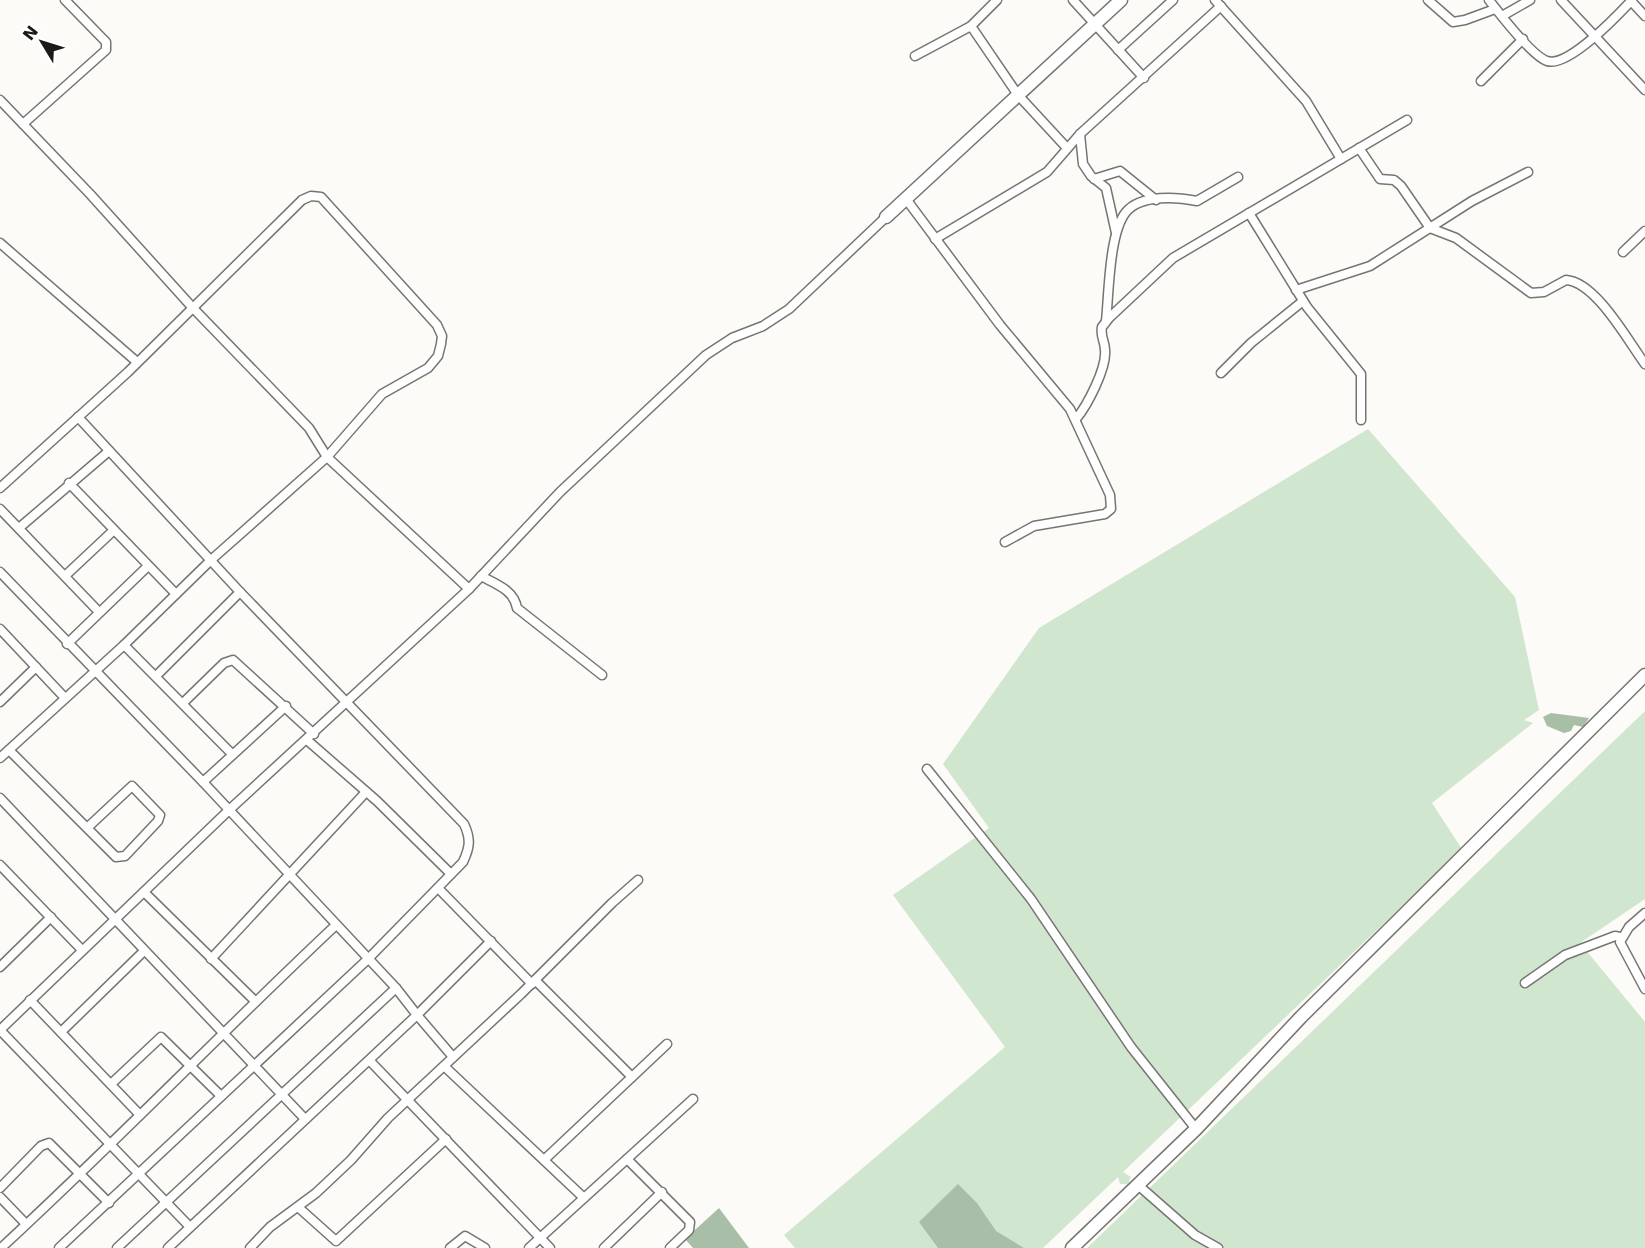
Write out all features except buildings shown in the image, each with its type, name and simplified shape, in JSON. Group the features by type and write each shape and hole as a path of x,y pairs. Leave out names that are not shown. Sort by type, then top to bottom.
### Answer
{"street":[{"path":"23,124 106,50 106,42 65,0"},
{"path":"915,56 971,26 997,0"},
{"path":"1073,0 1144,78"},
{"path":"190,1227 0,1030 228,811 347,704 469,589 560,492 706,356 732,338 764,326 789,309 1120,0"},
{"path":"1118,50 1173,0"},
{"path":"1428,0 1453,22 1498,12 1530,0"},
{"path":"1489,0 1546,61 1555,61 1595,39 1631,1 1645,16"},
{"path":"1561,0 1645,90"},
{"path":"935,239 1034,181 1047,171 1080,134 1144,78 1218,3 1306,102 1341,159"},
{"path":"971,26 1018,95 1067,148"},
{"path":"1481,81 1523,39"},
{"path":"0,100 192,307 309,428 327,457 469,589"},
{"path":"1106,321 1173,258 1407,120"},
{"path":"1080,134 1083,164 1094,179 1106,188 1116,233"},
{"path":"1359,148 1380,179 1394,180 1401,186 1430,228 1456,238 1531,293 1544,292 1566,280 1584,285 1596,297 1645,364"},
{"path":"1094,179 1120,171 1156,200"},
{"path":"1296,290 1370,266 1472,201 1528,172"},
{"path":"1076,419 1093,395 1106,351 1101,334 1106,321 1116,233 1126,212 1139,203 1156,200 1177,197 1197,201 1238,177"},
{"path":"0,488 136,362 302,200 311,196 321,197 437,325 442,336 438,356 428,368 382,394 327,457 211,560 124,645 0,758"},
{"path":"906,199 1000,325 1064,400 1076,419 1110,495 1111,509 1105,514 1034,526 1005,542"},
{"path":"1249,213 1303,301 1361,374 1361,420"},
{"path":"1623,252 1645,231"},
{"path":"0,243 136,362"},
{"path":"1221,373 1251,343 1303,301"},
{"path":"59,1248 368,958 452,874 463,862 469,849 470,837 464,824 240,592 78,417"},
{"path":"19,528 109,451"},
{"path":"69,483 176,594"},
{"path":"0,509 66,575 99,612"},
{"path":"66,575 114,530"},
{"path":"67,644 148,566"},
{"path":"0,572 67,644 203,782 368,958 453,1057"},
{"path":"481,576 510,592 515,598 517,608 602,675"},
{"path":"156,676 240,592"},
{"path":"0,629 65,698"},
{"path":"124,645 232,754"},
{"path":"183,703 229,659 237,663 286,706 310,737 452,874"},
{"path":"0,702 36,667"},
{"path":"1072,1248 1196,1129 1301,1017 1645,675"},
{"path":"203,782 286,706"},
{"path":"9,750 87,828 116,856 121,858 158,821 160,815 132,786 87,828"},
{"path":"927,769 1031,899 1131,1047 1196,1129"},
{"path":"212,959 366,792"},
{"path":"0,798 305,1119"},
{"path":"1,868 82,951"},
{"path":"250,1248 270,1227 298,1207 351,1160 407,1100 534,982 638,880"},
{"path":"438,888 632,1077"},
{"path":"144,892 255,1001"},
{"path":"1525,983 1565,955 1616,936 1620,937 1645,913"},
{"path":"0,967 51,917"},
{"path":"1,1248 111,1145 221,1033 336,925"},
{"path":"1620,937 1621,946 1645,989"},
{"path":"168,1248 370,1061 491,941"},
{"path":"61,1032 144,951"},
{"path":"117,1248 396,988"},
{"path":"30,1000 140,1115"},
{"path":"111,1084 158,1038 164,1039 221,1095"},
{"path":"544,1160 667,1044"},
{"path":"370,1061 550,1248"},
{"path":"444,1066 584,1198"},
{"path":"529,1248 693,1099"},
{"path":"336,1241 446,1139"},
{"path":"0,1188 45,1143 51,1145 109,1203"},
{"path":"627,1159 690,1222 690,1230 670,1248"},
{"path":"1138,1185 1195,1235 1218,1248"},
{"path":"604,1248 662,1192"},
{"path":"0,1197 26,1224"},
{"path":"298,1207 343,1248"},
{"path":"450,1248 465,1236 485,1248"}],"green space":[{"path":"1368,429 1515,597 1539,710 1524,720 1533,723 1432,803 1462,849 1123,1172 1131,1177 1128,1184 1120,1184 1118,1177 1043,1248 795,1248 784,1235 1005,1047 893,895 989,828 943,764 1039,628"},
{"path":"1645,711 1645,899 1580,943 1645,1022 1645,1248 1087,1248"},
{"path":"1551,713 1589,718 1583,727 1574,725 1571,731 1564,733 1547,726 1543,717"},
{"path":"958,1184 977,1203 996,1231 1024,1248 938,1248 919,1222"},
{"path":"719,1208 749,1248 693,1248 685,1239"}]}
